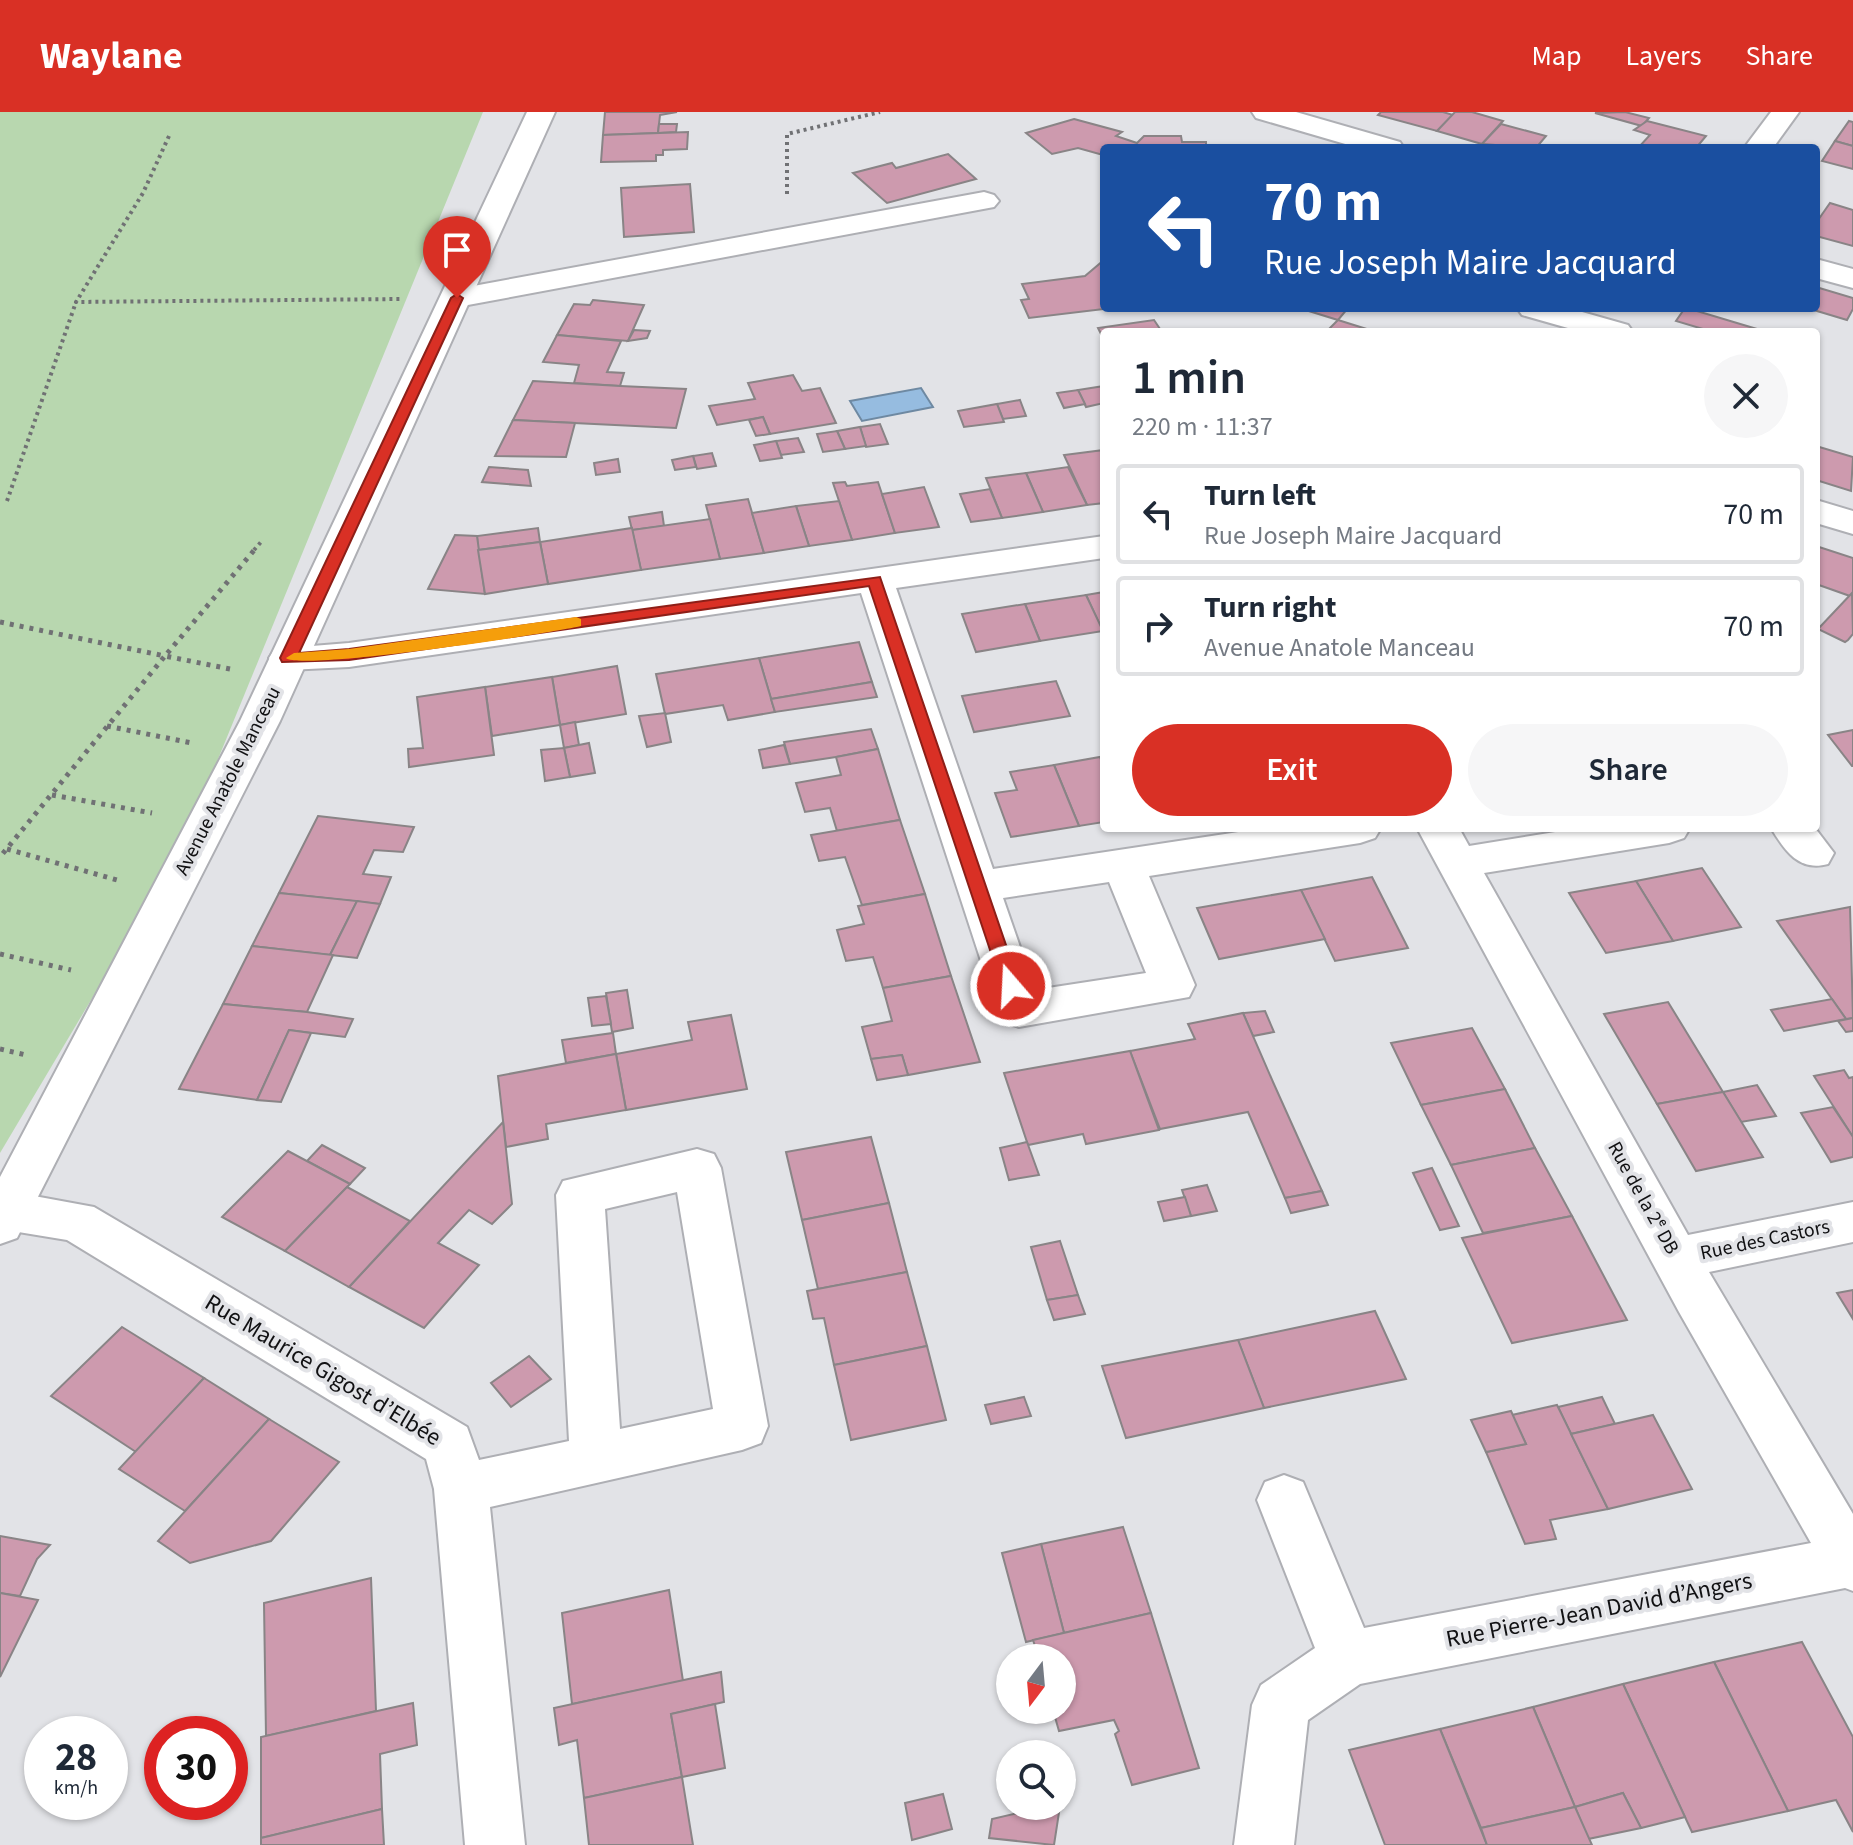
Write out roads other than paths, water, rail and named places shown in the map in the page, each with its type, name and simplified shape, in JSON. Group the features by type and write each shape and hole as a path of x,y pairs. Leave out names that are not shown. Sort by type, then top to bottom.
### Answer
{"street":[{"name":"Avenue Anatole Manceau","path":"4,1218 243,754 541,112"},
{"path":"1266,112 1317,118 1380,144"},
{"path":"1761,144 1785,112"},
{"path":"457,298 984,201"},
{"path":"1820,269 1853,279"},
{"path":"1547,312 1603,328"},
{"path":"1620,328 1633,312"},
{"path":"1820,512 1853,523"},
{"path":"284,668 349,655 1100,548"},
{"path":"875,580 1019,1010 1173,985 1123,864"},
{"path":"978,887 1334,832"},
{"path":"1447,846 1620,832"},
{"name":"Rue de la 2ᵉ DB","path":"1447,846 1852,1563"},
{"path":"461,1489 596,1459 742,1426 697,1168 580,1195 596,1459"},
{"name":"Rue Maurice Gigost d’Elbée","path":"4,1218 77,1221 448,1444 461,1489 495,1845"},
{"name":"Rue des Castors","path":"1677,1258 1853,1222"},
{"path":"1284,1500 1348,1659"},
{"name":"Rue Pierre-Jean David d’Angers","path":"1264,1845 1281,1705 1348,1659 1852,1563"}],"water":[{"path":"921,388 933,407 862,421 850,401"}]}
